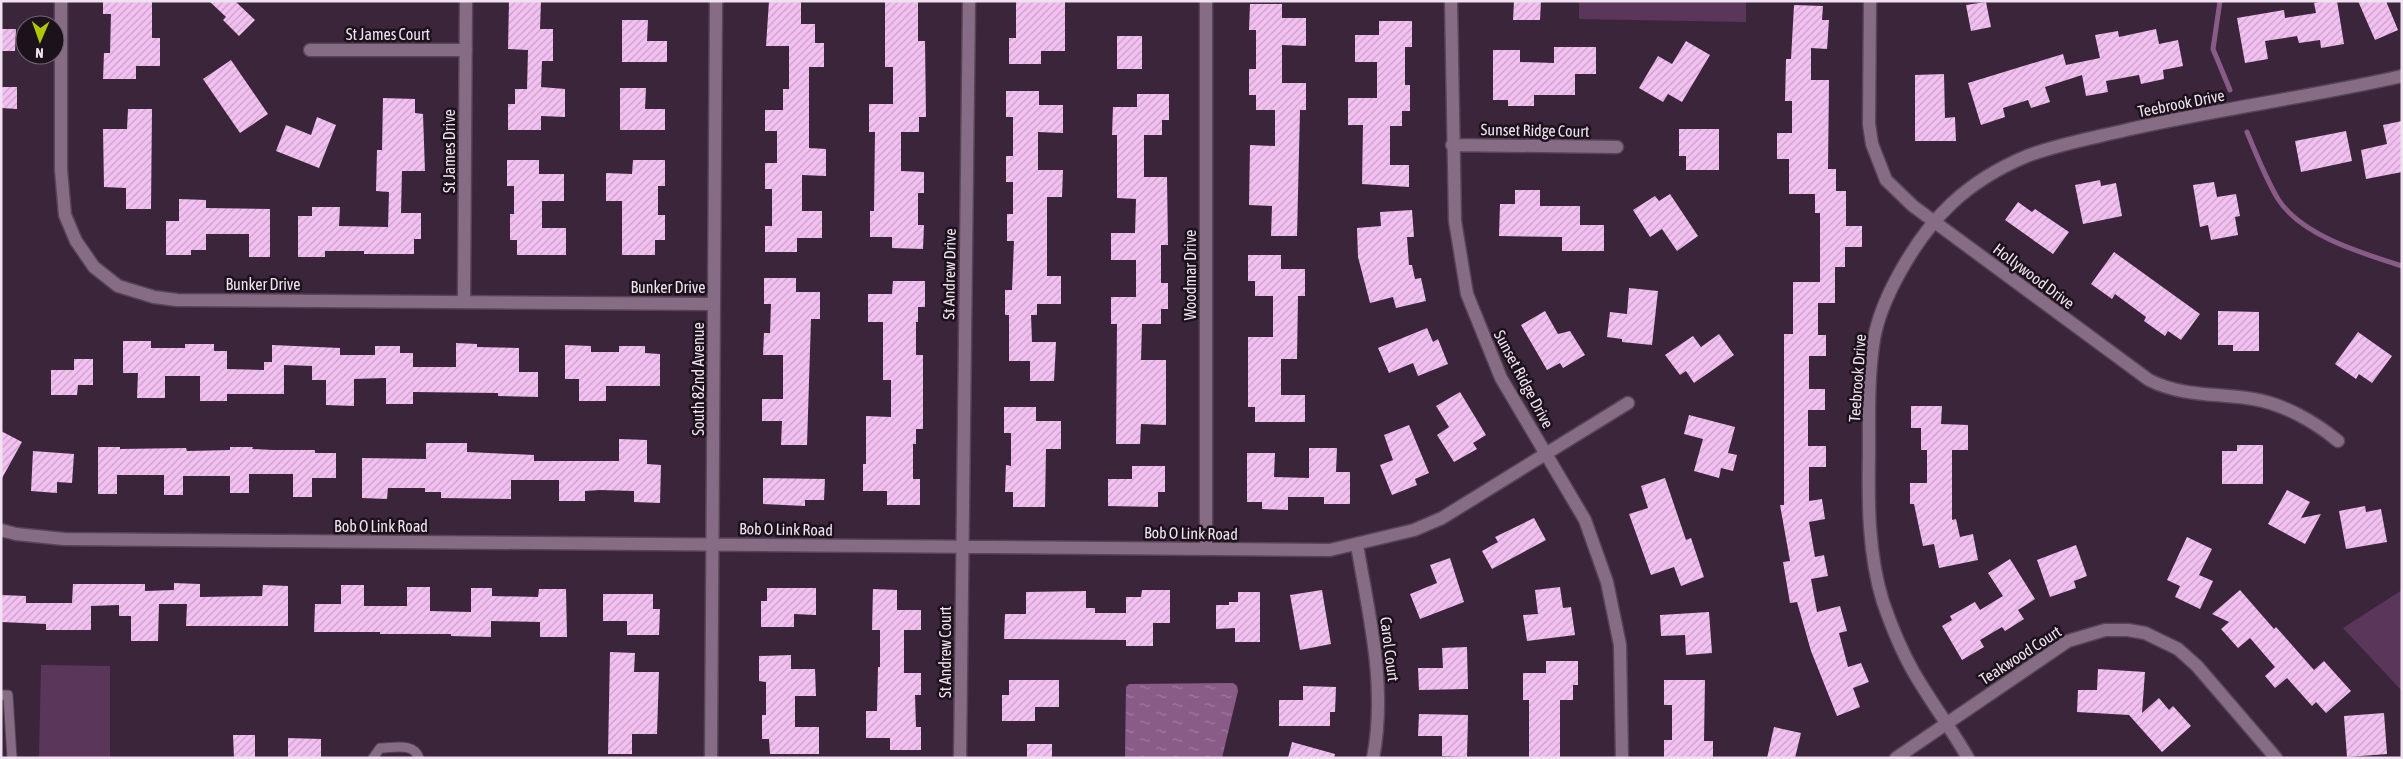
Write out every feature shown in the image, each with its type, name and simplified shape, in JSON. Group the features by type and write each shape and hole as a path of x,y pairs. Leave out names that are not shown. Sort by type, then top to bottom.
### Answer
{"street":[{"name":"Bunker Drive","path":"61,1 61,170 65,215 76,241 94,267 118,286 154,297 177,300 714,304"},
{"name":"St James Drive","path":"464,302 466,1"},
{"name":"South 82nd Avenue","path":"711,758 716,1"},
{"name":"St Andrew Drive","path":"962,547 969,1"},
{"name":"Woodmar Drive","path":"1206,1 1206,549"},
{"name":"Sunset Ridge Drive","path":"1451,1 1452,145 1455,220 1467,294 1501,378 1548,454 1584,520 1608,582 1620,645 1622,758"},
{"name":"Hollywood Drive","path":"1870,1 1869,124 1872,144 1886,180 1912,206 2149,380 2163,387 2185,393 2246,398 2274,404 2312,422 2338,441"},
{"name":"St James Court","path":"310,50 466,50"},
{"name":"Teebrook Drive","path":"1968,758 1948,723 1913,671 1883,601 1877,578 1869,508 1870,384 1874,336 1888,292 1916,242 1933,221 1975,184 2000,169 2028,156 2060,145 2159,122 2286,100 2402,76"},
{"name":"Sunset Ridge Court","path":"1452,145 1617,147"},
{"name":"Bob O Link Road","path":"1,530 16,534 64,539 1320,550 1357,545 1414,530 1442,518 1628,404"},
{"name":"Carol Court","path":"1357,545 1376,662 1378,718 1373,758"},
{"name":"St Andrew Court","path":"960,758 962,547"},
{"name":"Teakwood Court","path":"1896,758 2068,642 2105,630 2128,630 2145,633 2178,649 2197,666 2276,758"}],"lane":[{"path":"1,695 8,695 12,758"},
{"path":"373,758 380,748 411,747 418,752 419,758"}],"shaded area":[{"path":"1579,1 1746,1 1746,22 1579,19"},
{"path":"2402,590 2402,691 2343,628"},
{"path":"41,665 110,666 110,758 39,758"}],"water":[{"path":"1233,683 1237,686 1238,691 1222,758 1125,758 1126,687 1129,684"}],"building":[{"path":"103,1 152,1 152,38 160,38 160,66 136,66 136,79 103,79 104,53 110,53 111,14 103,14"},
{"path":"209,1 235,1 255,20 239,36 223,20 226,17"},
{"path":"509,1 541,1 540,29 553,29 553,61 542,61 541,87 565,89 565,117 541,116 541,130 508,130 508,104 515,104 515,89 527,89 528,50 508,49"},
{"path":"769,1 801,1 801,24 815,24 815,43 824,43 824,67 809,67 809,148 826,149 826,176 802,175 802,211 822,211 822,238 797,238 797,252 765,252 765,226 772,226 772,189 765,189 765,163 777,163 777,131 765,131 765,110 783,110 783,89 789,89 789,46 766,46"},
{"path":"885,1 918,1 918,41 925,41 926,117 919,117 919,132 901,132 901,171 924,172 924,193 918,193 918,225 924,225 923,249 892,248 892,237 870,237 870,211 874,211 875,132 869,132 869,104 893,104 893,67 885,67"},
{"path":"1016,1 1065,1 1065,51 1041,51 1041,64 1009,64 1009,38 1016,38"},
{"path":"1514,1 1541,1 1540,20 1513,20"},
{"path":"2337,1 2344,44 2321,48 2320,40 2299,43 2297,36 2265,41 2268,59 2245,63 2237,18 2284,10 2285,18 2316,13 2314,3"},
{"path":"2358,1 2386,1 2398,30 2375,40"},
{"path":"1986,2 1991,27 1971,31 1966,5"},
{"path":"1250,4 1282,4 1282,18 1306,18 1306,46 1282,45 1282,83 1306,83 1306,110 1300,110 1297,236 1271,236 1272,206 1249,205 1250,145 1275,146 1275,110 1256,110 1256,95 1249,95 1249,69 1256,69 1256,30 1249,30"},
{"path":"1794,5 1823,6 1822,20 1829,20 1827,49 1811,48 1811,80 1829,80 1828,169 1836,169 1836,191 1846,191 1846,226 1862,226 1862,247 1845,247 1845,267 1835,267 1835,303 1818,303 1818,335 1826,335 1826,356 1809,356 1809,389 1825,389 1825,410 1808,410 1808,446 1826,446 1826,467 1809,467 1809,501 1822,499 1825,519 1809,522 1815,557 1824,555 1828,576 1811,579 1817,612 1840,606 1847,631 1839,633 1848,667 1861,663 1869,682 1853,688 1860,707 1837,716 1811,651 1797,602 1790,603 1783,562 1790,561 1780,505 1784,505 1784,334 1793,334 1793,282 1820,282 1820,213 1815,213 1815,194 1789,194 1789,159 1777,159 1777,133 1792,133 1792,101 1785,101 1786,59 1791,59"},
{"path":"622,20 648,20 647,41 667,41 667,62 622,62"},
{"path":"1379,21 1412,21 1412,47 1405,47 1405,85 1410,85 1410,111 1402,111 1402,126 1390,126 1390,165 1409,165 1409,187 1362,184 1363,125 1348,125 1348,98 1377,98 1377,62 1355,62 1355,35 1379,35"},
{"path":"1,29 15,29 15,51 1,51"},
{"path":"2156,29 2159,44 2178,40 2183,66 2163,70 2164,79 2141,84 2139,75 2106,81 2108,92 2086,96 2082,75 2045,87 2050,102 2031,108 2028,100 2003,108 2005,117 1981,125 1968,83 2063,54 2066,65 2100,58 2095,35 2118,31 2119,37"},
{"path":"1117,36 1142,36 1142,69 1117,69"},
{"path":"1686,41 1710,55 1682,102 1668,94 1663,102 1639,88 1658,56 1672,64"},
{"path":"1554,47 1596,47 1596,74 1575,74 1575,95 1534,95 1534,106 1508,106 1508,100 1493,100 1493,50 1520,50 1520,62 1554,63"},
{"path":"231,60 268,114 240,133 203,79"},
{"path":"1944,74 1945,118 1955,117 1956,141 1915,141 1915,75"},
{"path":"1,87 17,87 17,109 1,108"},
{"path":"620,88 646,88 645,109 665,109 665,130 620,130"},
{"path":"1006,91 1039,91 1039,105 1063,105 1063,133 1038,132 1038,170 1063,170 1062,197 1047,197 1047,276 1061,276 1061,304 1037,304 1037,315 1031,315 1032,342 1056,342 1054,381 1030,381 1030,361 1009,361 1009,315 1005,315 1005,290 1012,290 1014,241 1007,241 1007,214 1013,214 1013,182 1006,182 1006,156 1013,156 1013,117 1006,117"},
{"path":"1137,94 1169,94 1169,120 1162,120 1162,135 1144,135 1144,177 1167,177 1168,245 1161,245 1161,283 1168,283 1168,309 1161,309 1161,324 1142,324 1141,360 1166,360 1166,425 1141,424 1140,444 1116,444 1117,324 1111,324 1111,297 1136,297 1136,260 1111,260 1111,233 1135,233 1136,199 1117,198 1117,135 1112,135 1113,107 1137,107"},
{"path":"383,98 415,99 415,113 423,114 425,171 402,171 401,213 421,213 421,239 414,239 414,254 364,254 364,251 325,251 325,257 298,257 298,216 312,216 312,207 340,207 339,226 388,227 389,192 376,191 377,150 382,150"},
{"path":"128,109 152,109 151,209 126,209 126,188 104,187 103,129 127,129"},
{"path":"317,117 336,125 319,168 276,151 286,125 311,135"},
{"path":"2402,121 2402,172 2366,179 2361,150 2387,144 2383,125"},
{"path":"1679,129 1719,129 1719,170 1686,170 1686,156 1679,156"},
{"path":"2346,131 2352,161 2301,172 2295,141"},
{"path":"507,160 539,160 539,174 564,174 564,201 542,201 542,228 566,228 566,255 517,255 517,240 510,240 510,214 514,214 514,186 507,186"},
{"path":"633,160 665,160 665,186 658,186 658,215 665,215 665,240 655,240 655,255 622,255 622,201 606,201 606,173 632,174"},
{"path":"2100,180 2101,186 2116,183 2122,216 2083,224 2075,185"},
{"path":"2214,182 2217,197 2236,194 2240,216 2235,217 2238,235 2211,240 2208,225 2200,227 2193,185"},
{"path":"1515,190 1540,190 1540,206 1580,206 1580,225 1604,225 1604,251 1562,251 1562,237 1499,236 1500,204 1515,204"},
{"path":"1670,194 1698,236 1677,251 1662,229 1650,237 1633,210 1655,196 1659,201"},
{"path":"179,199 206,200 206,208 270,209 270,257 249,257 249,234 206,234 206,250 191,250 191,255 166,255 166,221 179,221"},
{"path":"2018,202 2032,212 2035,209 2069,232 2053,254 2005,220"},
{"path":"1412,210 1414,237 1407,237 1409,265 1412,265 1415,279 1421,278 1426,301 1396,308 1393,297 1370,303 1358,257 1357,228 1381,226 1380,212"},
{"path":"2114,252 2200,314 2181,340 2168,331 2165,336 2144,321 2146,317 2115,294 2112,299 2091,284"},
{"path":"1248,255 1281,255 1281,269 1305,269 1305,296 1298,296 1297,359 1281,359 1281,395 1305,395 1305,422 1255,422 1255,407 1248,407 1248,337 1273,337 1273,296 1255,296 1255,281 1248,281"},
{"path":"764,278 796,278 796,292 820,292 820,319 811,319 807,445 781,445 782,421 762,421 762,399 783,399 783,355 763,355 764,333 770,333 771,304 764,304"},
{"path":"893,281 925,281 925,307 918,307 918,322 916,322 916,355 923,355 923,429 916,429 916,444 913,444 913,479 920,479 920,505 887,505 887,491 863,491 863,464 866,464 866,416 891,417 891,380 883,380 883,322 868,322 868,294 892,294"},
{"path":"1629,288 1658,291 1652,345 1622,342 1622,339 1607,337 1610,312 1627,314"},
{"path":"1545,311 1558,334 1570,331 1585,355 1563,368 1560,363 1547,370 1521,325"},
{"path":"2218,311 2259,312 2259,351 2233,351 2233,345 2218,345"},
{"path":"1427,328 1433,342 1438,339 1448,364 1418,376 1413,363 1389,373 1378,348"},
{"path":"2358,332 2392,356 2372,383 2359,374 2356,379 2335,364"},
{"path":"1719,334 1734,355 1694,383 1686,371 1680,375 1665,355 1693,336 1701,347"},
{"path":"123,341 151,341 151,348 185,348 185,344 214,344 214,351 227,351 227,369 264,370 264,362 272,362 272,345 340,348 340,355 375,355 375,346 400,346 400,353 413,353 413,367 456,367 456,343 477,344 477,347 519,348 519,372 538,372 538,397 498,396 498,393 413,392 413,404 386,404 386,378 354,379 354,406 326,405 326,380 312,380 312,366 284,365 284,394 227,394 227,401 200,401 200,376 165,376 165,398 137,398 138,373 123,373"},
{"path":"565,345 591,346 591,352 619,352 619,346 645,346 645,353 660,354 660,386 606,386 606,401 579,401 579,379 565,379"},
{"path":"74,359 93,359 93,385 78,385 77,395 51,395 51,370 74,370"},
{"path":"1460,392 1486,435 1473,443 1477,449 1454,462 1437,435 1449,427 1436,406"},
{"path":"1911,406 1942,406 1941,424 1968,425 1968,450 1952,450 1952,520 1956,519 1960,537 1973,534 1978,560 1939,568 1934,544 1923,546 1914,504 1910,504 1910,483 1927,483 1927,450 1921,450 1921,428 1911,428"},
{"path":"1004,407 1036,407 1036,421 1061,421 1061,449 1046,449 1045,507 1013,507 1013,492 1005,492 1006,465 1011,466 1011,433 1004,433"},
{"path":"1689,415 1735,427 1728,453 1737,455 1733,471 1721,468 1719,478 1694,471 1703,439 1684,434"},
{"path":"1409,425 1429,473 1415,479 1417,485 1392,495 1380,465 1393,460 1384,435"},
{"path":"1,431 22,442 1,480"},
{"path":"619,439 647,440 647,464 661,465 660,503 634,502 634,491 600,490 585,491 585,501 559,501 559,480 511,480 511,499 441,498 441,492 425,492 425,488 388,488 387,499 362,498 362,458 426,459 426,443 467,443 467,452 534,455 534,461 619,461"},
{"path":"2237,445 2263,445 2263,484 2222,484 2222,451 2237,451"},
{"path":"98,447 120,447 120,449 186,448 187,451 230,450 230,447 315,450 315,453 336,453 336,478 312,478 312,497 293,497 293,474 249,474 249,493 230,493 230,476 183,476 183,495 164,495 164,475 117,475 117,494 98,494"},
{"path":"1309,448 1337,448 1336,472 1350,472 1350,504 1324,504 1324,497 1288,497 1288,510 1262,509 1262,502 1247,502 1247,453 1275,453 1274,477 1309,478"},
{"path":"33,451 74,454 72,483 57,482 57,493 31,491"},
{"path":"1132,466 1165,466 1165,492 1158,492 1158,507 1108,506 1108,479 1132,479"},
{"path":"763,478 825,479 824,500 805,500 805,506 763,504"},
{"path":"1665,478 1686,540 1691,538 1704,577 1681,586 1674,567 1651,575 1629,514 1648,508 1641,486"},
{"path":"2287,490 2310,502 2301,518 2321,514 2305,544 2268,524"},
{"path":"2365,506 2366,512 2381,509 2387,542 2346,549 2339,511"},
{"path":"1534,518 1546,540 1492,569 1482,551 1498,542 1495,537"},
{"path":"2187,537 2212,549 2199,575 2213,581 2200,609 2175,597 2180,586 2167,580"},
{"path":"2076,545 2087,576 2074,581 2076,588 2050,597 2037,560"},
{"path":"1450,558 1464,602 1420,619 1410,594 1437,583 1430,565"},
{"path":"2010,559 2035,599 2018,610 2024,619 2005,631 2002,627 1980,640 1984,647 1962,660 1942,626 1952,620 1950,616 1975,602 1980,610 2003,596 1988,573"},
{"path":"174,583 200,584 200,597 262,596 263,585 288,586 288,626 186,626 187,604 159,604 158,641 131,641 131,616 119,616 119,605 91,606 91,630 46,630 46,624 1,622 1,595 26,596 26,603 72,603 73,584 145,584 145,591 174,590"},
{"path":"341,585 364,585 364,606 407,606 407,587 430,587 430,611 471,612 471,588 492,588 492,596 538,597 539,589 566,589 567,637 540,637 540,622 491,621 491,637 451,636 451,634 314,632 315,604 341,604"},
{"path":"1560,587 1563,608 1571,607 1575,635 1527,641 1523,615 1538,614 1535,590"},
{"path":"767,588 816,588 816,615 794,614 794,627 761,627 761,601 767,601"},
{"path":"873,589 897,590 897,610 921,610 921,630 904,630 904,673 921,673 921,695 915,695 916,727 921,727 921,750 890,750 890,738 866,738 866,711 877,711 878,667 880,667 880,630 872,630"},
{"path":"1142,590 1170,590 1170,623 1153,623 1153,646 1126,646 1126,640 1004,639 1005,614 1026,614 1026,592 1086,591 1086,608 1095,608 1095,613 1126,613 1126,597 1141,597"},
{"path":"1322,590 1331,644 1300,650 1290,595"},
{"path":"2240,590 2274,629 2276,627 2314,670 2324,661 2351,691 2326,713 2316,702 2312,706 2287,678 2275,688 2265,676 2275,667 2250,638 2238,648 2221,629 2229,622 2212,614"},
{"path":"1238,592 1260,592 1260,642 1235,642 1235,628 1216,629 1216,605 1229,605 1229,602 1238,602"},
{"path":"603,594 653,594 653,609 660,609 659,635 627,635 627,621 603,621"},
{"path":"1709,612 1712,653 1686,655 1685,635 1661,636 1660,615"},
{"path":"1467,647 1468,689 1419,690 1418,668 1443,668 1442,648"},
{"path":"610,652 635,653 634,672 659,672 657,734 632,734 632,754 608,754"},
{"path":"791,655 791,669 815,669 816,696 795,696 795,727 819,727 819,754 770,754 769,739 762,739 762,715 766,715 766,682 759,681 759,656"},
{"path":"1546,661 1578,661 1578,685 1573,685 1573,700 1560,700 1560,758 1529,758 1529,700 1523,700 1523,673 1546,673"},
{"path":"2098,669 2145,672 2142,713 2159,698 2169,710 2173,706 2191,726 2162,752 2129,715 2077,712 2078,690 2097,690"},
{"path":"1009,680 1059,680 1059,707 1035,707 1035,721 1002,721 1002,695 1009,695"},
{"path":"1664,680 1705,680 1704,741 1713,741 1713,758 1664,758 1664,740 1672,740 1672,705 1664,705"},
{"path":"1303,686 1336,687 1335,712 1330,712 1330,726 1279,726 1279,700 1303,700"},
{"path":"2384,713 2387,754 2347,757 2344,716"},
{"path":"1419,714 1468,715 1467,757 1442,756 1442,736 1418,736"},
{"path":"1774,727 1801,733 1795,758 1767,758"},
{"path":"233,735 255,735 255,758 234,758"},
{"path":"288,738 321,739 321,758 288,757"},
{"path":"1292,742 1335,754 1334,758 1288,758"},
{"path":"1027,744 1052,744 1052,758 1027,758"}],"waterway":[{"path":"2220,1 2213,49 2230,90"},
{"path":"2247,132 2269,183 2278,199 2289,212 2302,223 2334,242 2402,266"}]}
